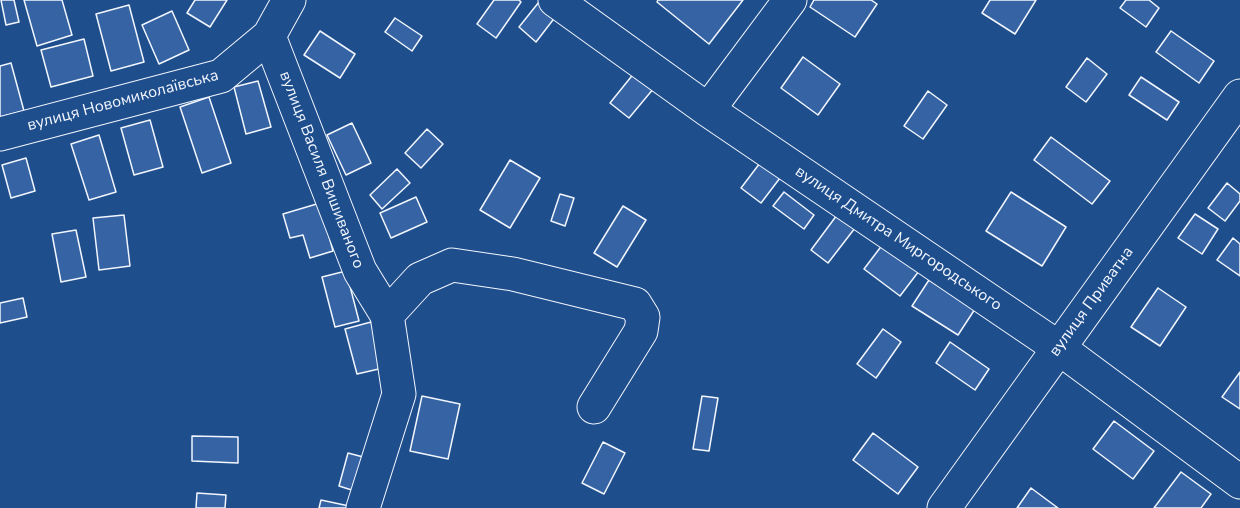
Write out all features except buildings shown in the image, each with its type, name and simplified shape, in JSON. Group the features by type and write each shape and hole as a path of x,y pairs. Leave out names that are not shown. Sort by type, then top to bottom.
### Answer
{"street":[{"path":"269,36 289,0"},
{"name":"вулиця Дмитра Миргородського","path":"555,0 708,111 1059,348 1240,482"},
{"path":"708,111 790,0"},
{"name":"вулиця Новомиколаївська","path":"0,134 221,76 269,36"},
{"name":"вулиця Василя Вишиваного","path":"269,36 360,271 387,315 399,394 363,508"},
{"name":"вулиця Приватна","path":"944,508 1240,96"},
{"path":"387,315 420,279 452,265 513,274 635,304 643,316 641,331 594,407"}]}
